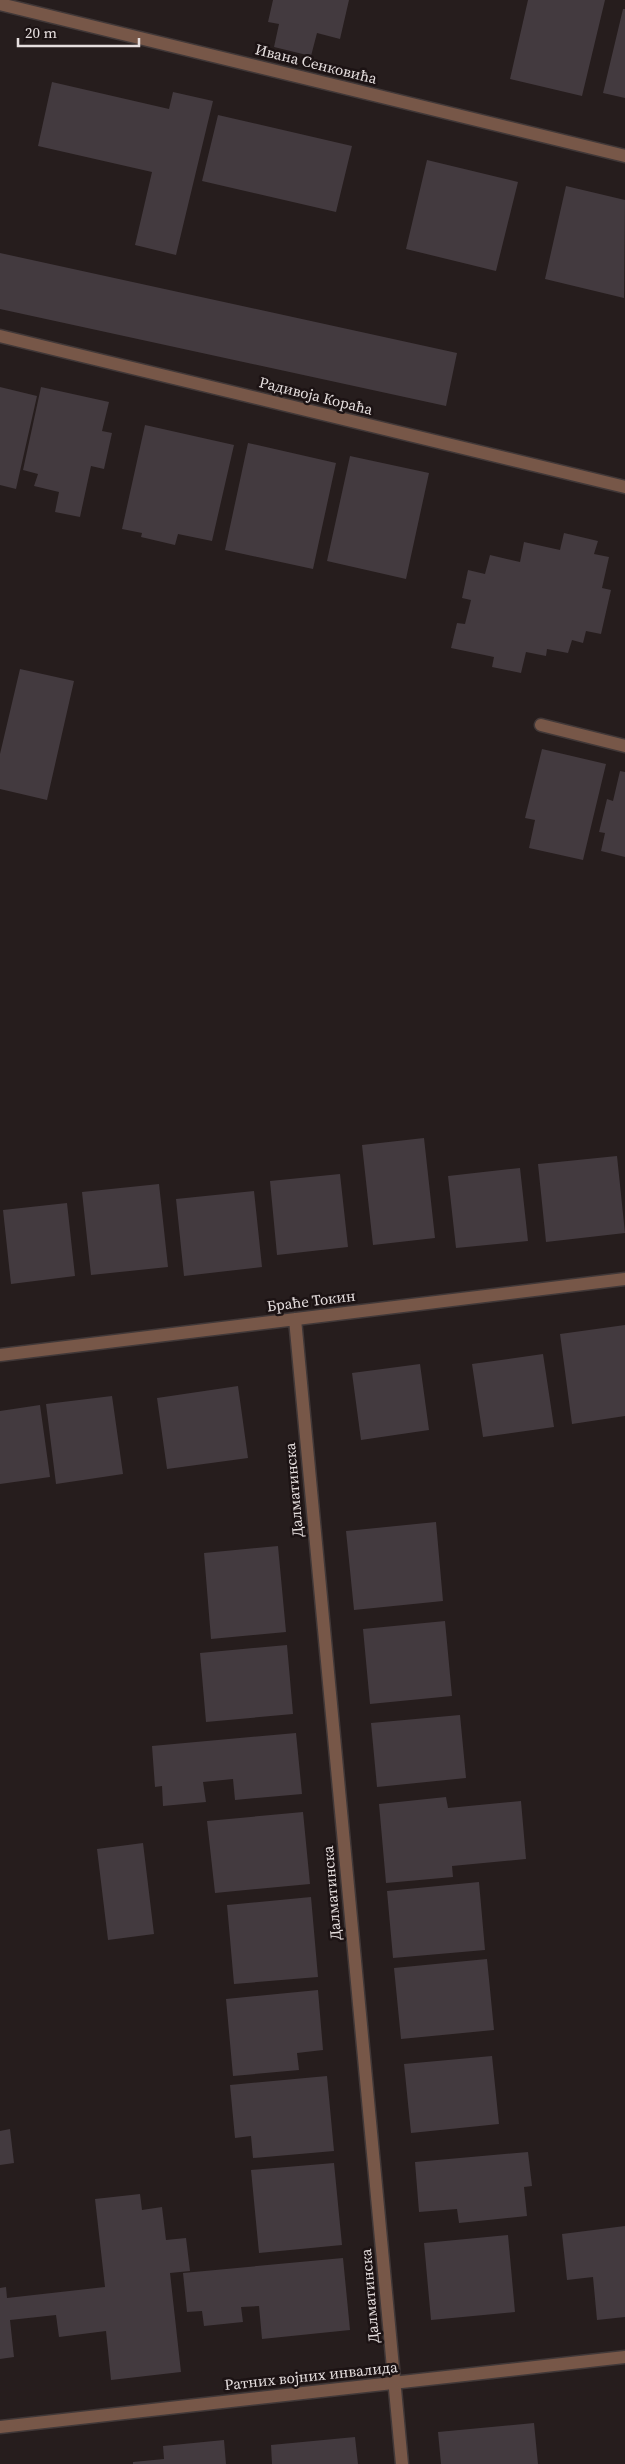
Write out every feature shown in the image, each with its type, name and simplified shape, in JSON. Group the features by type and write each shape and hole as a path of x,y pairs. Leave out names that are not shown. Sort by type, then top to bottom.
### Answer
{"street":[{"name":"Ивана Сенковића","path":"0,4 625,156"},
{"name":"Радивоја Кораћа","path":"0,336 625,487"},
{"path":"541,725 625,746"},
{"name":"Браће Токин","path":"0,1355 625,1279"},
{"name":"Далматинска","path":"295,1319 402,2464"},
{"name":"Ратних војних инвалида","path":"0,2427 625,2357"}],"building":[{"path":"273,0 349,0 340,39 317,33 311,56 274,47 279,24 268,22"},
{"path":"528,0 605,0 582,96 510,79"},
{"path":"623,9 625,9 625,98 603,93"},
{"path":"52,82 169,109 173,92 213,101 176,255 135,245 152,172 38,146"},
{"path":"218,115 352,146 336,212 202,181"},
{"path":"427,160 518,182 496,271 406,249"},
{"path":"566,186 625,200 624,298 545,279"},
{"path":"0,253 457,353 446,406 0,309"},
{"path":"0,387 37,396 16,489 0,485"},
{"path":"41,387 109,402 102,431 112,433 104,469 91,466 80,517 55,512 59,492 34,486 38,474 23,470"},
{"path":"145,425 234,445 212,541 178,534 175,545 141,537 142,533 122,529"},
{"path":"248,443 336,463 313,569 225,550"},
{"path":"350,456 429,473 406,579 327,561"},
{"path":"564,533 598,541 594,554 609,557 602,588 611,590 601,634 586,631 583,643 572,640 568,653 547,649 546,656 526,652 521,673 492,667 494,657 451,648 457,623 465,624 471,600 462,598 468,570 485,574 490,555 520,562 524,542 560,550"},
{"path":"20,669 74,681 47,800 0,789 0,754"},
{"path":"542,749 606,764 583,860 529,848 535,820 525,818"},
{"path":"620,771 625,772 625,857 601,851 605,833 599,832 607,799 613,801"},
{"path":"424,1138 435,1238 373,1245 362,1145"},
{"path":"617,1156 625,1233 546,1242 538,1164"},
{"path":"520,1168 528,1241 456,1248 448,1176"},
{"path":"340,1174 348,1247 277,1255 270,1181"},
{"path":"159,1184 168,1267 91,1275 82,1192"},
{"path":"254,1191 262,1267 184,1276 176,1199"},
{"path":"67,1203 75,1276 11,1284 3,1210"},
{"path":"625,1325 625,1416 572,1424 560,1334"},
{"path":"543,1354 554,1427 483,1437 472,1364"},
{"path":"420,1364 429,1430 361,1440 352,1373"},
{"path":"238,1386 248,1458 167,1469 157,1398"},
{"path":"112,1396 123,1474 56,1484 46,1404"},
{"path":"40,1405 50,1477 0,1484 0,1411"},
{"path":"436,1522 443,1601 354,1610 346,1531"},
{"path":"278,1546 286,1632 211,1639 204,1553"},
{"path":"445,1621 452,1696 370,1704 363,1629"},
{"path":"287,1645 293,1714 206,1722 200,1653"},
{"path":"460,1715 466,1778 377,1787 371,1723"},
{"path":"296,1733 302,1794 235,1800 233,1779 203,1782 206,1802 163,1806 162,1786 155,1787 152,1746"},
{"path":"446,1797 448,1808 521,1801 526,1859 452,1866 453,1877 386,1883 379,1804"},
{"path":"303,1812 310,1884 215,1893 207,1821"},
{"path":"143,1843 154,1934 108,1940 97,1849"},
{"path":"479,1882 485,1950 393,1958 387,1891"},
{"path":"311,1897 318,1977 234,1984 227,1905"},
{"path":"487,1959 494,2030 401,2039 394,1968"},
{"path":"318,1990 323,2050 297,2053 299,2070 233,2076 226,1999"},
{"path":"492,2056 499,2124 411,2133 404,2064"},
{"path":"327,2076 334,2151 253,2158 251,2136 235,2138 230,2085"},
{"path":"10,2129 14,2163 0,2165 0,2131"},
{"path":"528,2152 532,2186 524,2187 527,2216 459,2223 457,2209 419,2212 415,2162"},
{"path":"334,2163 342,2245 259,2253 251,2170"},
{"path":"140,2194 142,2210 162,2207 166,2240 186,2238 190,2271 170,2273 181,2372 111,2380 106,2331 59,2337 56,2315 10,2320 14,2357 0,2359 0,2288 6,2287 7,2298 105,2287 95,2199"},
{"path":"625,2226 625,2317 597,2320 593,2277 567,2280 562,2234"},
{"path":"508,2235 515,2312 431,2320 424,2243"},
{"path":"343,2258 350,2330 262,2339 259,2306 241,2307 243,2322 204,2326 202,2311 187,2312 183,2273"},
{"path":"534,2423 538,2464 441,2464 438,2432"},
{"path":"355,2437 358,2464 272,2464 271,2445"},
{"path":"224,2440 226,2464 133,2464 133,2462 164,2459 163,2446"}]}
